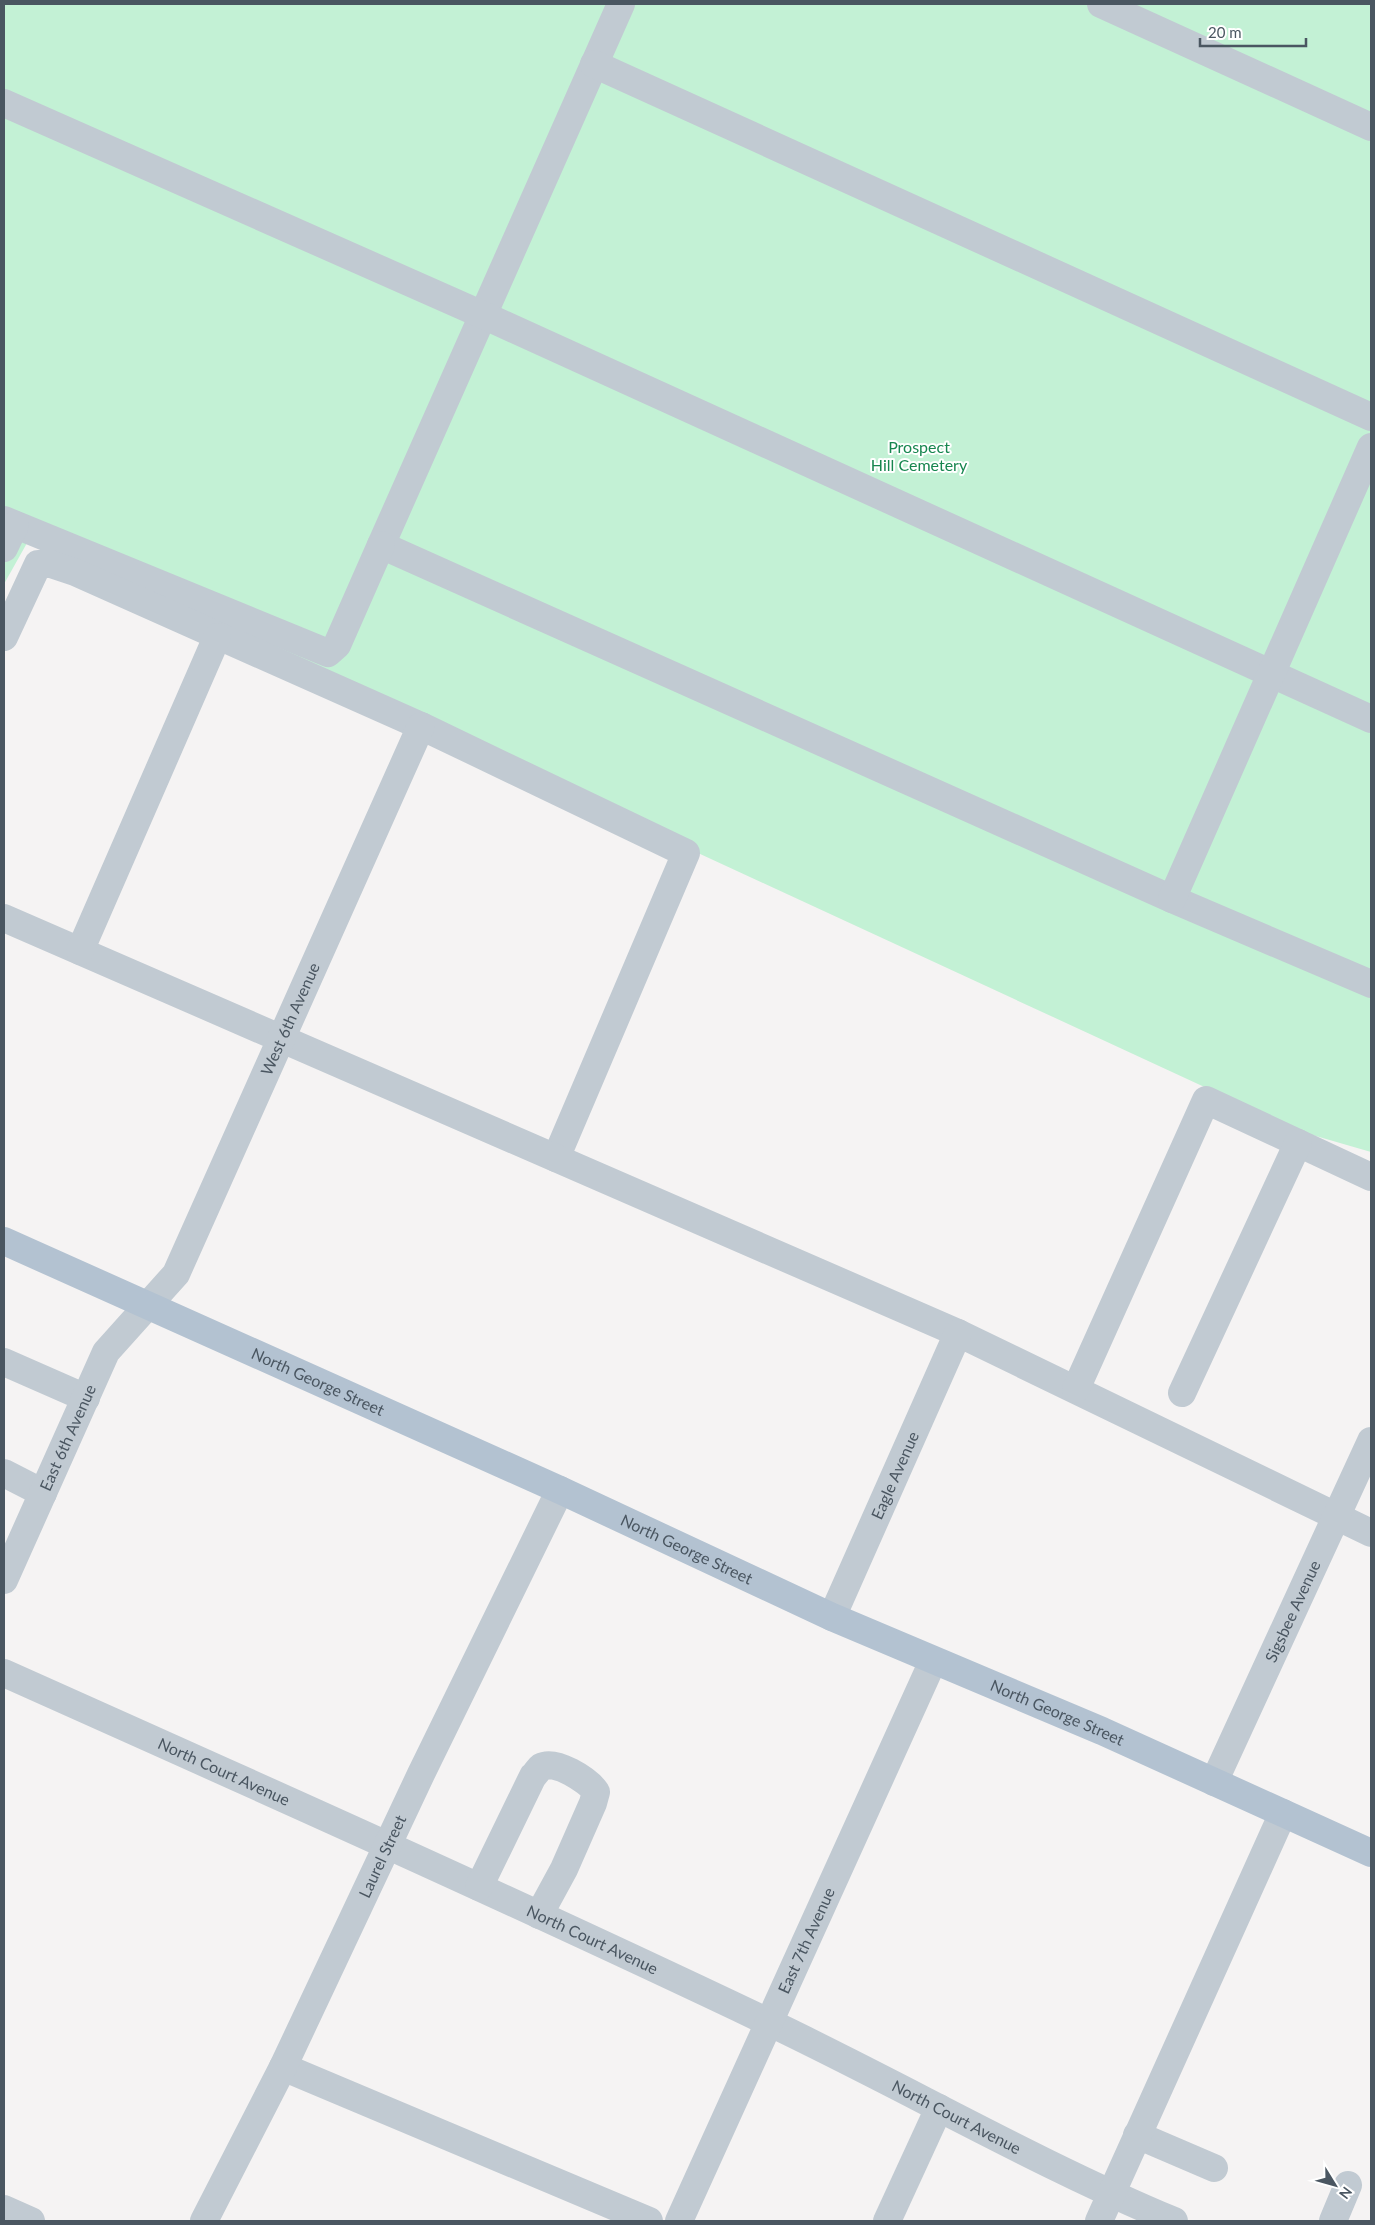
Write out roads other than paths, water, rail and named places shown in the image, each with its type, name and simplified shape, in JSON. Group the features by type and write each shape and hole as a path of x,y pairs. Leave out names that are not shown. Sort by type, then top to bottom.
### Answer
{"main road":[{"name":"North George Street","path":"4,1241 560,1490 832,1616 933,1661 1102,1731 1371,1853"}],"street":[{"path":"7,531 328,653 337,645 621,4"},
{"path":"1101,4 1371,127"},
{"path":"594,64 1371,416"},
{"path":"4,103 483,315 1371,719"},
{"path":"1172,899 1371,447"},
{"path":"381,545 1172,899 1371,984"},
{"path":"4,637 38,564 51,564 75,572 217,637 421,726 686,852 556,1158"},
{"path":"80,951 217,637"},
{"name":"West 6th Avenue","path":"149,1305 176,1274 421,726"},
{"path":"4,918 958,1333 1371,1533"},
{"path":"1076,1389 1206,1100 1371,1177"},
{"path":"1182,1393 1298,1143"},
{"name":"East 6th Avenue","path":"4,1580 106,1352 149,1305"},
{"name":"Eagle Avenue","path":"832,1616 958,1333"},
{"path":"4,1362 86,1398"},
{"name":"Sigsbee Avenue","path":"1214,1782 1371,1441"},
{"path":"4,1473 43,1493"},
{"name":"Laurel Street","path":"204,2221 283,2067 388,1844 560,1490"},
{"name":"East 7th Avenue","path":"679,2221 933,1661"},
{"name":"North Court Avenue","path":"4,1673 388,1844 770,2022 1111,2194 1174,2221"},
{"path":"479,1887 533,1776 542,1767 550,1765 575,1773 590,1783 596,1792 594,1802 564,1869 539,1915"},
{"path":"1099,2221 1283,1813"},
{"path":"283,2067 649,2221"},
{"path":"887,2221 939,2108"},
{"path":"1138,2135 1214,2168"},
{"path":"1334,2221 1348,2185"},
{"path":"4,2209 31,2221"}],"park label":[{"name":"Prospect Hill Cemetery","path":"919,456"}]}
